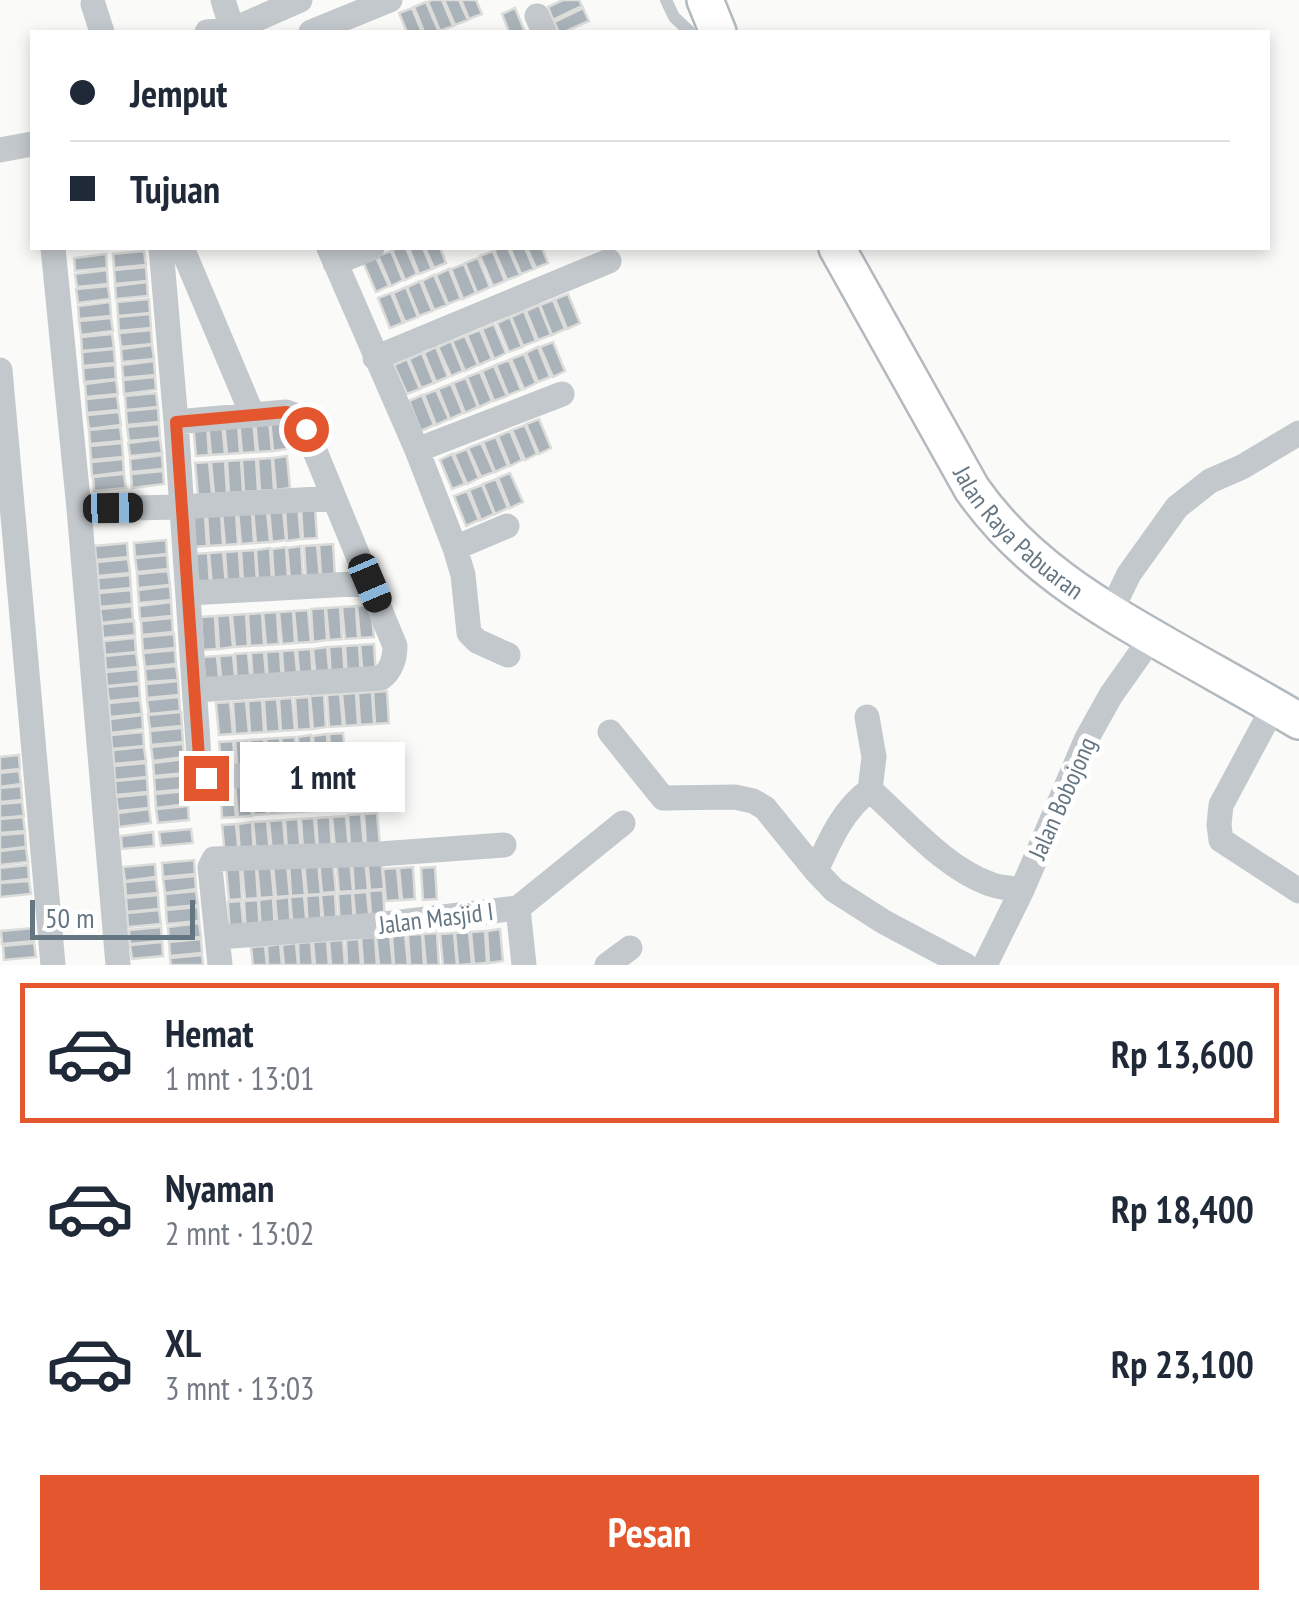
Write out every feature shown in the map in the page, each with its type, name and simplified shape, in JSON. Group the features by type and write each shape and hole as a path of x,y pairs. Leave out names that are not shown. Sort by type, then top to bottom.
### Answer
{"street":[{"path":"222,0 224,30"},
{"path":"229,30 300,0"},
{"path":"317,30 390,0"},
{"path":"706,0 717,30"},
{"path":"93,4 101,30"},
{"path":"53,250 118,965"},
{"path":"161,250 200,772 206,778 361,766"},
{"path":"183,250 252,414"},
{"path":"361,250 332,255 418,450 456,548 464,575 468,633 508,655"},
{"name":"Jalan Raya Pabuaran","path":"838,250 988,512 1045,568 1082,596 1286,714"},
{"path":"375,358 609,261"},
{"path":"0,370 12,644 53,965"},
{"path":"418,450 562,394"},
{"path":"176,422 286,412 298,416 395,646 389,670 381,678 196,690"},
{"path":"1110,614 1129,574 1177,507 1210,481 1299,433"},
{"path":"79,509 334,498"},
{"path":"456,548 507,526"},
{"path":"189,593 370,583"},
{"name":"Jalan Bobojong","path":"984,965 1022,890 1087,738 1152,637"},
{"path":"1286,714 1222,806 1220,840 1299,891"},
{"path":"816,871 857,799 870,790 874,757 866,716"},
{"path":"610,732 664,798 735,797 753,801 765,808 834,890 965,965"},
{"path":"870,790 955,864 994,886 1022,890"},
{"name":"Jalan Masjid I","path":"219,937 376,925 518,908 623,823"},
{"path":"220,965 210,867 214,860 504,845"},
{"path":"518,908 524,965"},
{"path":"607,965 630,948"}],"lane":[{"path":"666,0 674,17 688,30"}],"building":[{"path":"442,0 453,26 440,30 428,2"},
{"path":"444,0 459,0 468,20 455,25"},
{"path":"461,0 476,0 482,14 469,19"},
{"path":"563,0 579,0 582,6 553,20 548,7"},
{"path":"426,2 438,30 423,30 414,7"},
{"path":"412,8 421,30 406,30 399,13"},
{"path":"515,8 524,30 508,30 502,14"},
{"path":"583,8 589,21 569,30 558,30 554,22"},
{"path":"392,250 407,250 417,274 405,280"},
{"path":"410,250 424,250 432,269 419,274"},
{"path":"426,250 441,250 446,263 434,268"},
{"path":"494,250 509,250 520,275 507,280"},
{"path":"511,250 526,250 534,269 521,274"},
{"path":"528,250 543,250 548,263 536,268"},
{"path":"144,251 146,265 114,268 113,254"},
{"path":"391,251 403,280 391,286 378,256"},
{"path":"493,251 505,281 493,286 480,256"},
{"path":"106,254 107,268 75,271 74,258"},
{"path":"376,257 389,286 376,292 363,262"},
{"path":"478,258 490,287 477,293 465,263"},
{"path":"464,264 476,293 463,299 451,269"},
{"path":"146,267 147,281 115,284 114,270"},
{"path":"449,269 461,299 448,304 436,275"},
{"path":"107,270 108,284 77,287 75,274"},
{"path":"434,275 447,305 434,310 422,281"},
{"path":"420,281 432,311 419,316 407,287"},
{"path":"147,282 148,296 116,299 115,286"},
{"path":"108,286 110,299 78,303 76,289"},
{"path":"406,287 418,317 405,322 393,293"},
{"path":"391,293 403,323 390,328 378,298"},
{"path":"568,294 580,323 567,329 555,299"},
{"path":"149,299 150,313 118,316 117,302"},
{"path":"553,300 565,329 552,335 540,305"},
{"path":"110,302 111,316 79,319 78,306"},
{"path":"539,305 551,335 538,340 526,311"},
{"path":"524,311 536,341 523,346 511,317"},
{"path":"150,314 151,328 119,331 118,317"},
{"path":"510,317 522,347 509,352 497,323"},
{"path":"111,318 113,331 81,335 79,321"},
{"path":"494,324 506,353 494,359 482,329"},
{"path":"151,330 152,344 121,347 119,333"},
{"path":"480,330 492,359 479,365 467,335"},
{"path":"112,334 114,348 82,351 81,337"},
{"path":"465,336 478,365 465,371 452,341"},
{"path":"451,341 463,371 451,376 438,347"},
{"path":"553,342 565,371 553,377 540,347"},
{"path":"152,345 154,359 122,362 121,349"},
{"path":"436,347 448,377 436,382 424,353"},
{"path":"538,347 550,377 538,382 526,353"},
{"path":"114,349 115,363 83,366 82,352"},
{"path":"422,353 434,383 421,388 409,359"},
{"path":"524,354 536,383 524,389 511,359"},
{"path":"407,359 420,389 407,394 394,365"},
{"path":"509,360 521,390 508,395 496,365"},
{"path":"154,361 155,375 123,378 122,365"},
{"path":"115,365 116,379 84,382 83,368"},
{"path":"494,366 507,396 494,401 482,371"},
{"path":"480,372 492,401 479,407 467,377"},
{"path":"155,377 156,390 124,394 123,380"},
{"path":"466,378 478,407 465,413 453,383"},
{"path":"116,380 118,394 86,397 85,384"},
{"path":"451,384 463,413 450,419 438,389"},
{"path":"436,390 449,419 436,425 424,395"},
{"path":"156,393 158,407 126,410 125,396"},
{"path":"422,395 434,425 421,431 409,401"},
{"path":"117,396 119,410 87,413 86,399"},
{"path":"158,408 159,422 127,425 126,411"},
{"path":"119,412 121,425 89,429 87,415"},
{"path":"284,418 287,449 273,451 270,419"},
{"path":"269,419 272,451 258,452 255,420"},
{"path":"539,419 551,448 539,454 526,424"},
{"path":"253,420 256,452 242,453 239,421"},
{"path":"238,421 240,453 227,454 224,422"},
{"path":"222,422 225,454 211,455 208,423"},
{"path":"207,423 209,455 196,456 193,424"},
{"path":"159,424 160,438 129,441 127,427"},
{"path":"525,425 537,454 525,460 512,430"},
{"path":"120,427 122,441 90,444 89,430"},
{"path":"510,431 522,460 510,466 498,436"},
{"path":"496,437 508,466 495,472 483,442"},
{"path":"160,439 162,453 130,456 128,443"},
{"path":"122,443 123,457 91,460 90,446"},
{"path":"481,443 494,472 481,477 468,448"},
{"path":"467,449 479,478 467,484 454,454"},
{"path":"452,454 465,484 452,489 440,460"},
{"path":"162,455 163,469 131,472 130,459"},
{"path":"287,456 290,488 276,490 273,458"},
{"path":"272,458 274,490 260,491 258,459"},
{"path":"123,459 124,472 92,476 91,462"},
{"path":"256,459 258,491 244,492 242,460"},
{"path":"241,460 243,492 229,493 227,461"},
{"path":"225,461 227,493 214,494 211,462"},
{"path":"209,462 212,494 198,495 195,463"},
{"path":"163,471 164,484 132,488 131,474"},
{"path":"510,473 523,502 510,508 498,478"},
{"path":"124,474 126,488 94,491 93,477"},
{"path":"496,479 508,508 495,514 483,484"},
{"path":"482,485 494,514 481,520 469,490"},
{"path":"467,491 479,520 466,526 454,496"},
{"path":"315,506 317,538 303,539 301,507"},
{"path":"298,507 301,539 287,541 285,508"},
{"path":"283,509 286,540 272,542 269,510"},
{"path":"267,510 270,542 256,543 253,511"},
{"path":"252,511 254,543 241,544 238,512"},
{"path":"236,512 238,544 225,545 222,513"},
{"path":"221,513 223,545 209,546 207,514"},
{"path":"205,514 207,546 194,547 191,515"},
{"path":"166,540 167,554 135,557 134,543"},
{"path":"127,543 128,557 96,560 95,546"},
{"path":"333,544 335,576 321,577 319,545"},
{"path":"317,545 320,577 306,578 304,546"},
{"path":"301,546 303,578 290,579 287,548"},
{"path":"286,547 288,580 274,581 272,549"},
{"path":"270,548 272,581 258,582 256,550"},
{"path":"255,550 257,582 243,583 241,551"},
{"path":"239,551 241,583 227,584 225,552"},
{"path":"223,552 226,584 212,585 209,553"},
{"path":"208,553 210,585 196,586 194,554"},
{"path":"167,555 168,569 137,572 135,558"},
{"path":"128,559 130,573 98,576 97,562"},
{"path":"168,571 170,585 138,588 137,574"},
{"path":"130,575 131,588 99,591 98,578"},
{"path":"170,586 171,600 139,603 138,590"},
{"path":"131,590 132,604 100,607 99,593"},
{"path":"171,602 172,616 140,619 139,606"},
{"path":"371,605 374,637 360,638 357,606"},
{"path":"132,606 133,619 102,623 100,609"},
{"path":"356,606 358,638 345,639 342,607"},
{"path":"340,607 342,639 329,640 326,608"},
{"path":"325,608 327,640 313,642 311,609"},
{"path":"308,610 311,642 297,643 294,611"},
{"path":"293,611 295,643 282,644 279,612"},
{"path":"277,612 279,644 266,645 263,613"},
{"path":"262,613 264,645 250,646 248,614"},
{"path":"246,614 248,646 235,647 232,615"},
{"path":"230,615 233,647 219,649 217,616"},
{"path":"215,616 217,649 203,650 201,617"},
{"path":"172,618 173,632 142,635 141,621"},
{"path":"134,621 135,635 103,638 102,624"},
{"path":"174,634 175,648 143,651 142,637"},
{"path":"135,638 136,652 105,655 104,641"},
{"path":"374,644 376,676 363,677 360,645"},
{"path":"359,645 361,677 347,678 345,646"},
{"path":"343,646 345,678 331,679 329,647"},
{"path":"327,647 330,679 316,680 313,649"},
{"path":"311,649 313,681 300,682 297,650"},
{"path":"175,650 176,664 145,667 143,653"},
{"path":"295,650 298,682 284,683 282,651"},
{"path":"280,651 282,683 268,684 266,652"},
{"path":"264,652 267,684 253,685 251,653"},
{"path":"136,653 138,667 106,670 105,656"},
{"path":"248,653 251,685 237,686 235,654"},
{"path":"233,655 236,686 222,687 219,656"},
{"path":"217,656 220,687 206,688 203,657"},
{"path":"176,666 178,680 146,682 145,669"},
{"path":"138,669 139,683 107,686 106,672"},
{"path":"178,681 179,695 147,698 146,684"},
{"path":"139,684 140,698 109,701 107,687"},
{"path":"387,691 389,723 375,724 373,692"},
{"path":"372,692 374,724 360,725 358,693"},
{"path":"356,693 358,725 345,726 342,694"},
{"path":"340,694 343,726 329,727 327,695"},
{"path":"324,695 326,727 313,729 310,696"},
{"path":"179,697 180,711 149,714 147,700"},
{"path":"309,697 311,729 297,730 295,698"},
{"path":"292,698 295,730 281,731 279,699"},
{"path":"277,699 280,731 266,732 264,700"},
{"path":"140,700 142,714 110,717 109,703"},
{"path":"262,700 264,732 250,733 248,701"},
{"path":"246,701 249,733 235,734 233,702"},
{"path":"230,702 233,734 219,735 216,703"},
{"path":"181,712 182,726 150,729 148,715"},
{"path":"142,715 143,729 111,733 110,719"},
{"path":"182,728 183,742 151,745 150,731"},
{"path":"143,732 144,746 112,749 111,735"},
{"path":"343,733 346,765 332,766 329,734"},
{"path":"327,734 329,766 315,767 313,736"},
{"path":"311,735 314,768 300,769 298,737"},
{"path":"295,737 298,769 284,770 281,738"},
{"path":"280,738 283,770 269,771 266,739"},
{"path":"264,739 267,771 253,772 250,740"},
{"path":"249,740 251,772 238,773 235,741"},
{"path":"233,741 236,773 222,774 219,742"},
{"path":"183,744 184,757 153,761 151,747"},
{"path":"144,747 146,761 114,764 113,750"},
{"path":"19,755 20,769 0,771 0,757"},
{"path":"184,759 186,773 154,776 153,763"},
{"path":"146,763 147,777 115,780 114,766"},
{"path":"19,771 21,784 0,787 0,773"},
{"path":"375,774 377,806 363,807 361,775"},
{"path":"186,775 187,789 155,792 154,778"},
{"path":"359,775 361,807 348,808 345,776"},
{"path":"343,776 346,808 332,810 329,778"},
{"path":"147,778 148,792 116,795 115,781"},
{"path":"327,778 330,810 316,811 313,779"},
{"path":"312,779 314,811 300,812 298,780"},
{"path":"296,780 298,812 284,813 282,781"},
{"path":"280,781 283,813 269,814 267,782"},
{"path":"264,782 267,814 254,815 251,783"},
{"path":"249,783 252,816 238,817 235,785"},
{"path":"233,785 236,817 222,818 220,786"},
{"path":"21,786 22,800 0,802 0,788"},
{"path":"187,791 188,804 156,808 155,794"},
{"path":"148,794 149,808 118,811 116,797"},
{"path":"22,802 24,816 0,818 0,804"},
{"path":"188,806 189,820 158,823 156,809"},
{"path":"149,809 151,823 119,827 118,813"},
{"path":"377,813 380,845 366,846 364,814"},
{"path":"361,814 364,846 350,847 348,815"},
{"path":"346,816 349,847 335,848 332,817"},
{"path":"23,817 25,831 0,833 0,819"},
{"path":"330,817 332,849 318,850 316,818"},
{"path":"314,818 317,850 303,851 301,819"},
{"path":"298,819 301,851 287,852 285,820"},
{"path":"283,820 286,852 272,853 269,821"},
{"path":"267,821 270,853 256,854 253,822"},
{"path":"252,822 254,854 240,856 238,824"},
{"path":"236,824 239,855 225,857 222,825"},
{"path":"191,829 193,843 161,846 159,832"},
{"path":"153,832 154,846 122,849 121,836"},
{"path":"25,833 26,847 0,850 0,835"},
{"path":"26,848 28,862 0,865 0,851"},
{"path":"381,857 384,889 370,890 367,858"},
{"path":"365,858 368,890 354,891 352,859"},
{"path":"350,859 353,891 339,892 336,860"},
{"path":"194,860 195,874 163,877 162,863"},
{"path":"333,860 336,892 322,893 319,862"},
{"path":"318,861 321,894 307,895 304,863"},
{"path":"302,863 305,895 291,896 289,864"},
{"path":"155,864 156,877 125,881 123,867"},
{"path":"287,864 290,896 276,897 273,865"},
{"path":"28,865 29,879 0,882 0,868"},
{"path":"271,865 274,897 260,898 257,866"},
{"path":"256,866 258,898 245,899 242,867"},
{"path":"240,867 242,899 229,900 226,868"},
{"path":"413,867 415,899 402,900 399,868"},
{"path":"435,867 437,899 423,900 421,868"},
{"path":"397,868 400,900 386,901 383,869"},
{"path":"195,876 196,889 165,893 163,879"},
{"path":"156,879 158,893 126,896 125,882"},
{"path":"29,881 31,894 0,897 0,883"},
{"path":"383,890 385,923 372,924 369,891"},
{"path":"196,891 198,905 166,908 165,894"},
{"path":"367,892 370,924 356,925 353,893"},
{"path":"352,893 354,925 340,926 338,894"},
{"path":"335,894 337,926 324,927 321,895"},
{"path":"158,895 159,909 127,912 126,898"},
{"path":"320,895 322,927 308,929 306,896"},
{"path":"304,896 307,928 293,930 290,897"},
{"path":"289,897 291,929 278,931 275,899"},
{"path":"273,898 275,931 261,932 259,900"},
{"path":"258,900 260,932 246,933 244,901"},
{"path":"241,901 244,933 230,934 228,902"},
{"path":"198,907 199,921 167,924 166,910"},
{"path":"159,910 161,924 128,927 127,913"},
{"path":"199,923 201,937 169,940 168,927"},
{"path":"161,927 162,941 130,944 129,930"},
{"path":"33,928 34,941 2,944 1,931"},
{"path":"500,929 503,961 489,963 487,931"},
{"path":"485,931 487,963 474,964 471,932"},
{"path":"469,932 472,964 458,965 455,933"},
{"path":"437,933 439,965 426,965 423,934"},
{"path":"454,933 457,965 443,965 440,934"},
{"path":"422,934 424,965 410,965 408,935"},
{"path":"405,935 408,965 394,965 392,936"},
{"path":"390,936 393,965 379,965 376,937"},
{"path":"375,937 377,965 363,965 361,938"},
{"path":"201,939 202,953 170,956 169,942"},
{"path":"359,939 361,965 347,965 346,940"},
{"path":"343,940 345,965 331,965 329,941"},
{"path":"327,941 329,965 315,965 313,942"},
{"path":"162,942 163,956 132,959 130,945"},
{"path":"311,942 313,965 299,965 298,943"},
{"path":"34,943 36,957 4,960 3,946"},
{"path":"296,943 298,965 284,965 282,945"},
{"path":"280,944 282,965 268,965 267,946"},
{"path":"265,946 267,965 253,965 251,947"},
{"path":"202,955 203,965 171,965 170,958"}],"route":[{"path":"206,778 200,772 176,422 286,412 298,416 306,429"}]}
